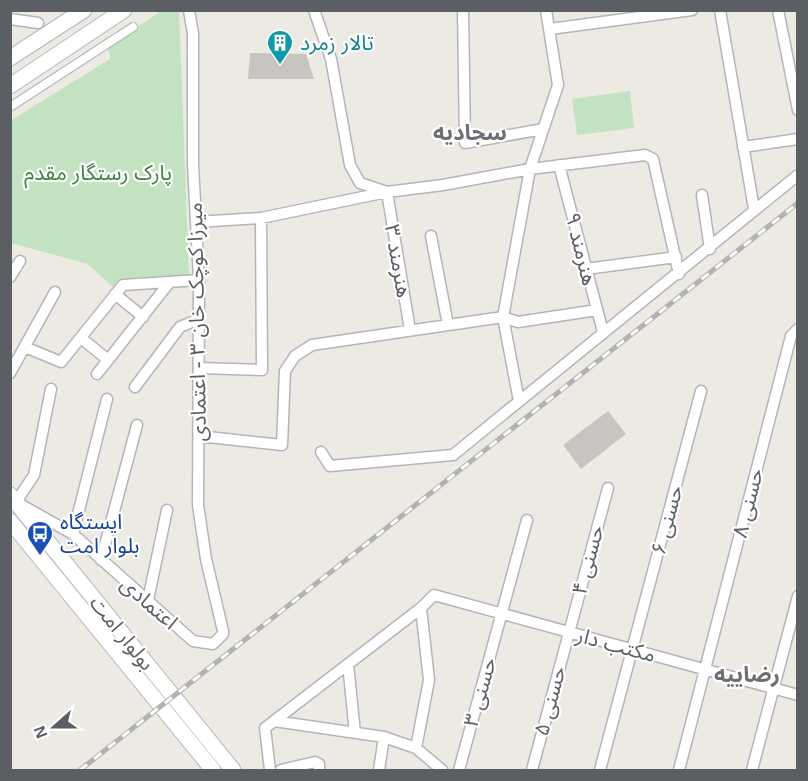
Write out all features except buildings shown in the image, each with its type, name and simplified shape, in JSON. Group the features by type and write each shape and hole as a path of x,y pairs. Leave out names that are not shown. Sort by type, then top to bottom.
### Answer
{"main road":[{"path":"10,58 84,10"},
{"path":"10,86 124,10"},
{"name":"بولوار امت","path":"13,499 233,771"},
{"name":"بولوار امت","path":"10,521 213,771"}],"street":[{"name":"میرزا کوچک خان ۳ - اعتمادی","path":"189,10 193,34 199,280 198,505 206,559 223,631"},
{"path":"193,34 195,10"},
{"path":"314,10 331,59 350,165 360,183 387,192"},
{"path":"463,10 465,143 543,129"},
{"path":"519,401 503,317 530,169 558,85 546,10"},
{"path":"550,29 616,15 692,10"},
{"path":"720,10 754,209"},
{"path":"778,10 798,110"},
{"path":"10,20 38,23"},
{"path":"10,107 133,27"},
{"path":"743,147 798,139"},
{"path":"196,222 261,218 387,192 443,185 530,169 650,155 653,159 679,274"},
{"name":"هنرمند ۹","path":"559,165 603,332"},
{"path":"321,452 330,466 453,455 603,332 710,249 754,209 798,176"},
{"name":"هنرمند ۳","path":"387,192 410,330"},
{"path":"702,195 710,249"},
{"path":"199,368 262,370 261,218"},
{"path":"431,236 448,326"},
{"path":"586,269 675,257"},
{"path":"10,277 20,261"},
{"path":"25,347 61,362 123,285 199,280"},
{"path":"97,374 170,282"},
{"path":"10,373 54,292"},
{"path":"115,294 143,316"},
{"path":"199,436 282,445 285,371 295,356 312,345 503,317 518,322 597,310"},
{"path":"135,387 180,327 199,319"},
{"name":"حسنی ۸","path":"679,771 794,333"},
{"path":"81,338 108,360"},
{"path":"13,499 34,476 51,389"},
{"name":"حسنی ۶","path":"600,771 701,391"},
{"path":"73,534 107,399"},
{"path":"101,560 136,425"},
{"name":"حسنی ۴","path":"569,632 608,488"},
{"name":"اعتمادی","path":"13,499 73,534 193,641 213,644 223,631"},
{"path":"148,600 167,510"},
{"name":"حسنی ۳","path":"459,771 527,520"},
{"name":"مکتب دار","path":"421,608 434,595 798,694"},
{"path":"752,771 798,596"},
{"path":"270,771 264,732 274,721 421,608"},
{"path":"416,747 429,680 421,608"},
{"name":"حسنی ۵","path":"532,771 569,632"},
{"path":"348,664 355,734"},
{"path":"274,721 384,737 416,747 442,771"},
{"path":"380,771 384,737"},
{"path":"281,771 315,762 319,764 319,771"}],"green space":[{"name":"پارک رستگار مقدم","path":"161,11 179,11 189,276 123,278 114,288 88,264 11,243 10,121 110,59 108,47"},
{"path":"630,91 634,128 577,135 572,99"}],"railway":[{"path":"80,770 798,203"}],"place":[{"name":"تالار زمرد","path":"280,66"},
{"name":"ایستگاه بلوار امت","path":"40,557"}],"district":[{"name":"سجادیه","path":"470,132"},
{"name":"رضاییه","path":"747,674"}]}
